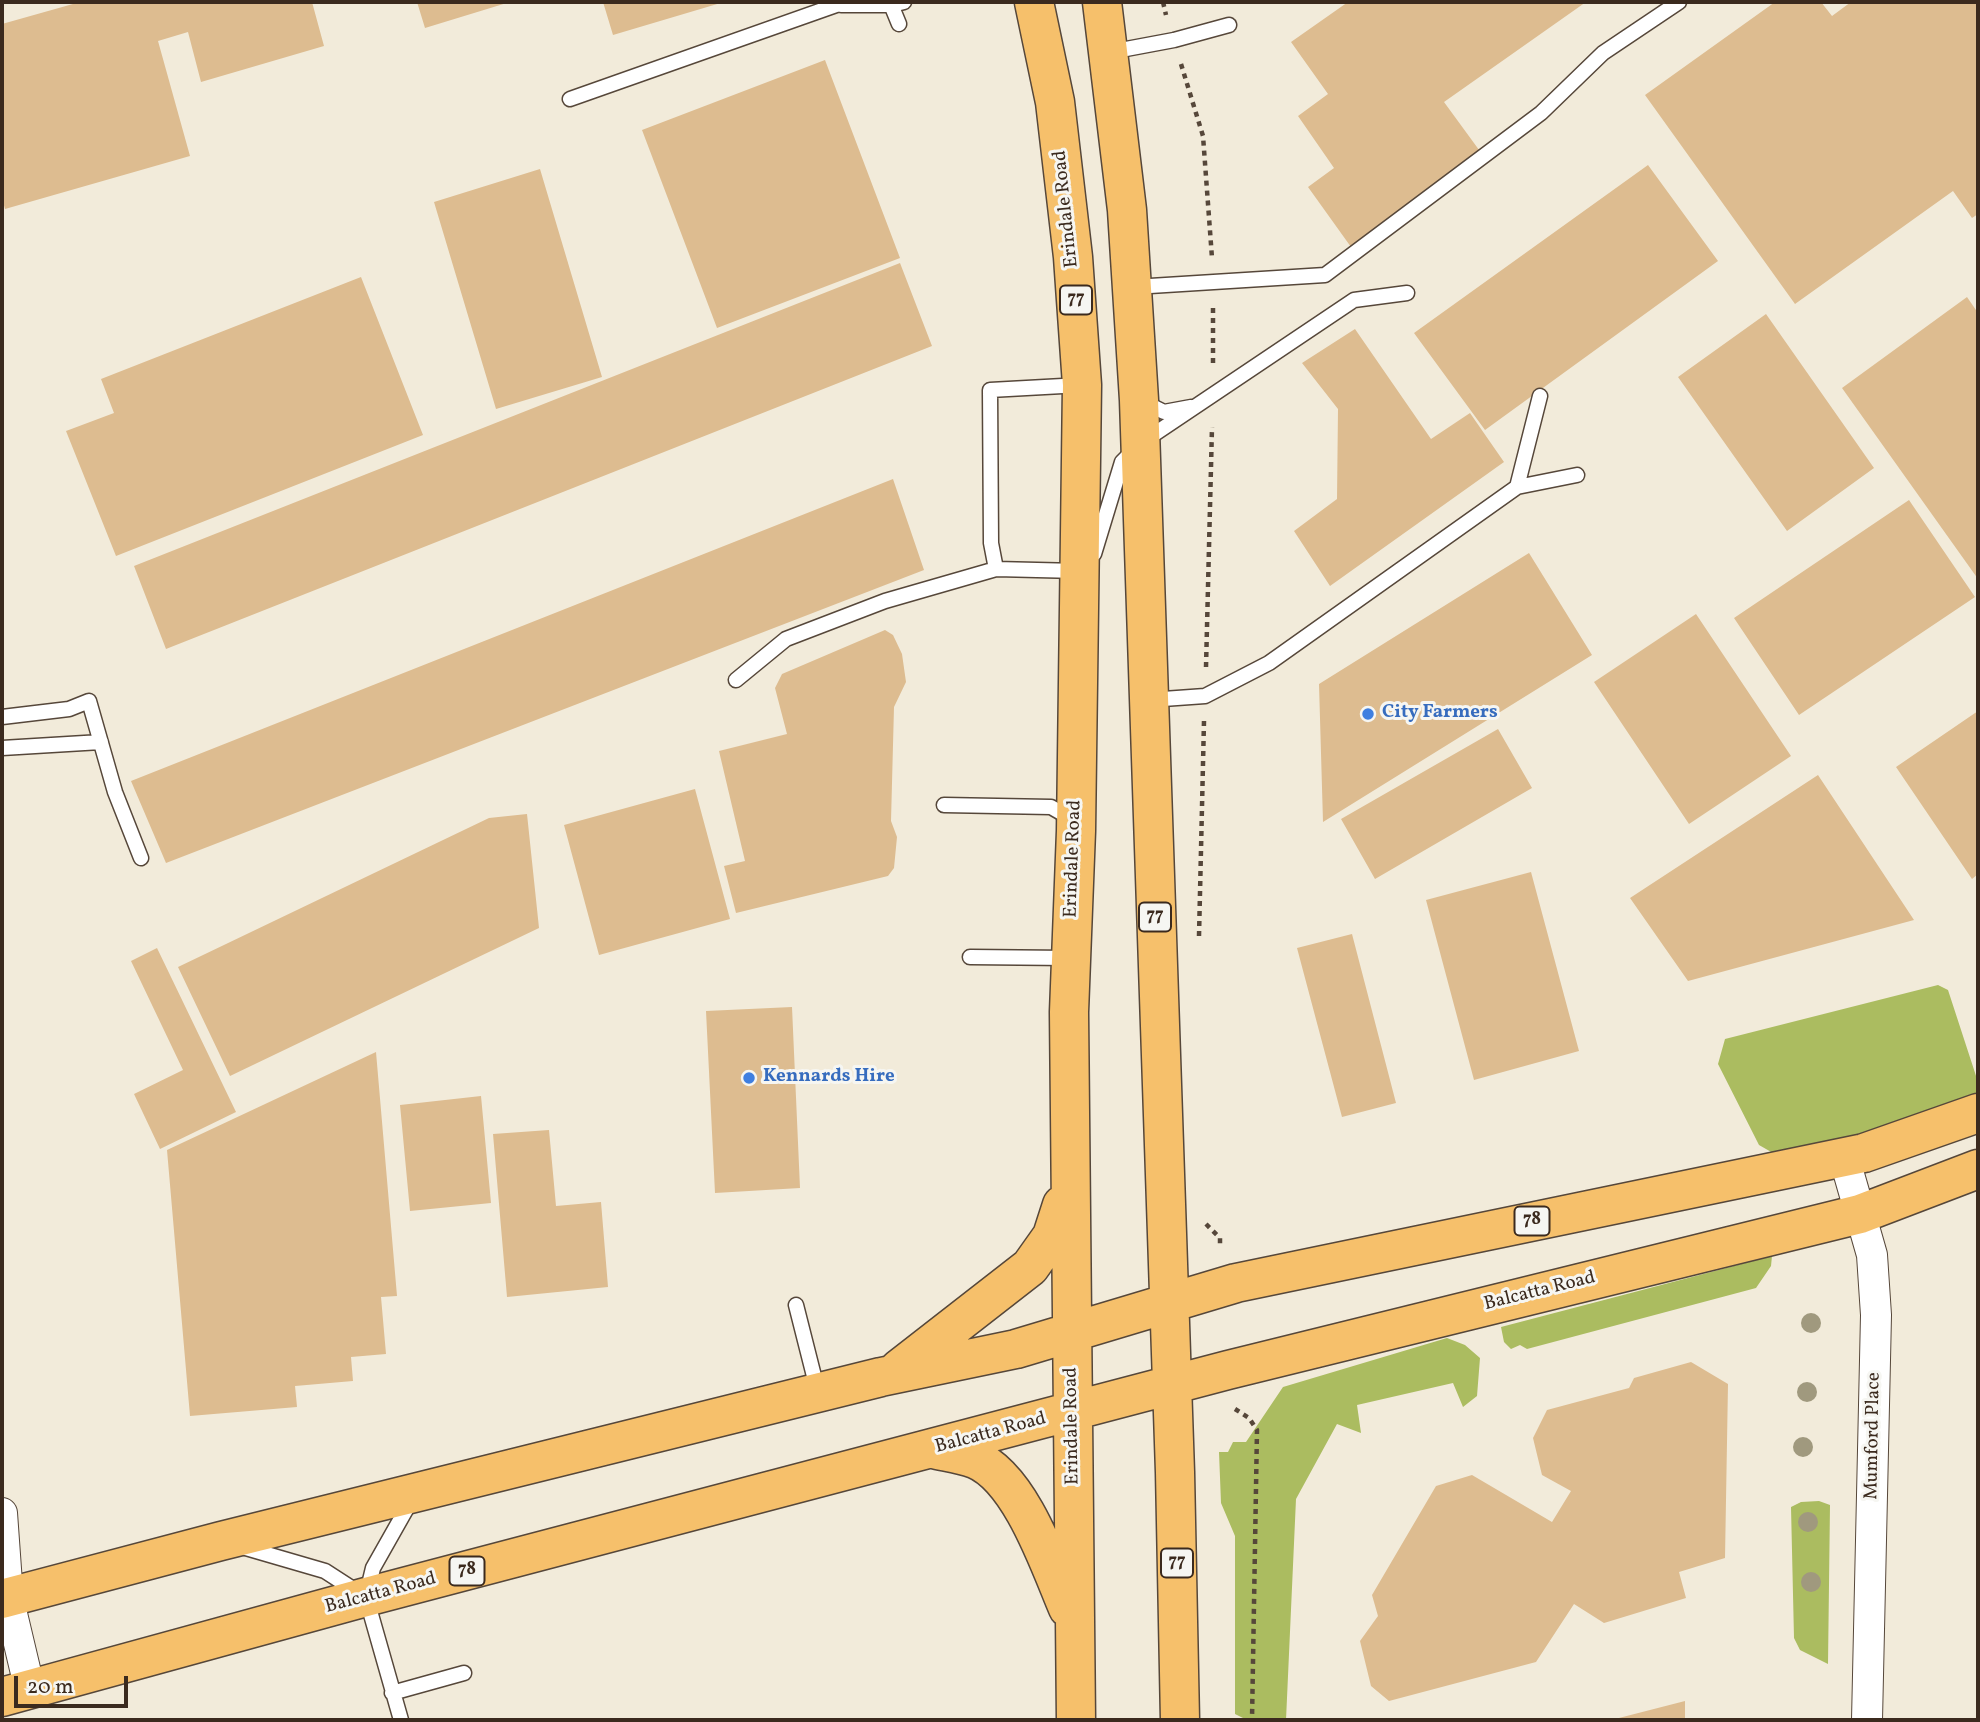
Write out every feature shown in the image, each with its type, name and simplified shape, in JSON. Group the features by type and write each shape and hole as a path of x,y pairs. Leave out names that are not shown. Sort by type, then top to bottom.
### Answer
{"main road":[{"name":"Erindale Road","path":"1034,2 1055,102 1073,257 1082,385 1076,831 1070,958 1069,1184 1076,1720"},
{"name":"77","path":"1102,2 1128,210 1141,443 1180,1720"},
{"name":"78","path":"5,1598 221,1541 891,1374 1016,1349 1236,1283 1844,1157 1978,1114"},
{"name":"Balcatta Road","path":"16,1694 366,1597 1171,1385 1860,1214 1978,1169"},
{"path":"891,1374 1030,1267 1052,1236 1069,1184"},
{"path":"933,1449 976,1460 1011,1492 1032,1526 1075,1623"}],"street":[{"name":"Mumford Place","path":"1844,1157 1872,1255 1876,1315 1867,1720"},
{"path":"2,1513 5,1598 16,1694"}],"lane":[{"path":"1132,287 1325,275 1541,113 1603,53 1679,2"},
{"path":"570,99 843,4 895,3 899,24"},
{"path":"1109,52 1174,40 1229,25"},
{"path":"737,680 786,639 885,601 996,569 1079,587 1122,462 1141,443 1354,300 1407,293"},
{"path":"996,569 991,543 990,390 1082,385"},
{"path":"1517,487 1540,396"},
{"path":"1139,400 1164,412 1197,406"},
{"path":"1148,700 1205,696 1269,663 1517,487 1577,475"},
{"path":"2,717 56,712 89,701 116,792 141,858"},
{"path":"2,748 102,742"},
{"path":"944,805 1051,807 1065,815 1076,831"},
{"path":"970,957 1070,958"},
{"path":"796,1305 819,1392"},
{"path":"401,1720 366,1597 373,1568 416,1492"},
{"path":"221,1541 325,1571 366,1597"},
{"path":"392,1693 464,1674"}],"path":[{"path":"1163,2 1203,136 1213,282 1213,395 1198,944"},
{"path":"1202,1220 1220,1238"},
{"path":"1234,1408 1249,1418 1257,1430 1252,1720"}],"green space":[{"path":"1938,985 1948,990 1978,1082 1978,1097 1971,1103 1780,1157 1759,1145 1718,1064 1725,1039"},
{"path":"1772,1256 1771,1266 1756,1288 1527,1349 1520,1345 1511,1349 1504,1342 1501,1327"},
{"path":"1447,1338 1465,1345 1480,1358 1477,1396 1463,1407 1453,1383 1357,1405 1361,1433 1337,1424 1296,1499 1286,1720 1247,1720 1235,1714 1235,1536 1221,1503 1219,1452 1228,1452 1233,1442 1246,1442 1283,1387"},
{"path":"1819,1501 1830,1505 1828,1664 1800,1650 1794,1638 1791,1507 1801,1502"}],"building":[{"path":"80,2 312,2 324,46 201,82 188,32 158,41 190,156 5,209 2,198 2,24"},
{"path":"417,2 510,2 425,28"},
{"path":"603,2 724,2 613,35"},
{"path":"1348,2 1586,2 1444,102 1482,154 1351,247 1308,187 1334,168 1298,116 1328,94 1291,42"},
{"path":"1775,2 1821,2 1832,16 1851,2 1978,2 1978,214 1972,218 1953,191 1795,304 1645,95"},
{"path":"825,60 900,258 717,328 642,130"},
{"path":"1648,165 1718,261 1485,430 1414,333"},
{"path":"540,169 602,377 496,409 434,202"},
{"path":"900,263 932,346 166,649 134,566"},
{"path":"361,277 423,435 116,556 66,431 114,413 101,379"},
{"path":"1967,297 1978,313 1978,579 1842,388"},
{"path":"1766,314 1874,468 1787,531 1678,377"},
{"path":"1355,329 1431,439 1470,413 1504,462 1330,586 1294,531 1337,499 1338,409 1302,363"},
{"path":"893,479 924,570 166,863 131,781"},
{"path":"1909,500 1975,597 1799,715 1734,618"},
{"path":"1529,553 1592,655 1323,822 1319,684"},
{"path":"1696,614 1791,756 1689,824 1594,682"},
{"path":"885,630 893,635 902,654 906,682 894,707 891,821 897,837 894,868 888,876 736,913 724,866 745,861 719,751 787,734 775,688 782,674"},
{"path":"1978,711 1978,874 1972,879 1896,767"},
{"path":"1498,729 1532,788 1375,879 1341,819"},
{"path":"1818,775 1914,920 1688,981 1630,898"},
{"path":"695,789 730,919 599,955 564,825"},
{"path":"527,814 539,928 230,1076 178,967 489,818"},
{"path":"1531,872 1579,1051 1474,1080 1426,900"},
{"path":"1352,934 1396,1103 1342,1117 1297,948"},
{"path":"157,948 236,1112 160,1149 134,1094 183,1070 131,961"},
{"path":"792,1007 800,1188 715,1193 706,1011"},
{"path":"376,1052 397,1296 381,1297 386,1354 351,1357 353,1381 295,1386 297,1407 190,1416 167,1150"},
{"path":"481,1096 491,1203 410,1211 400,1105"},
{"path":"549,1130 556,1206 601,1202 608,1287 507,1297 493,1134"},
{"path":"1691,1362 1728,1384 1725,1558 1679,1572 1686,1598 1604,1623 1574,1604 1536,1662 1389,1701 1371,1686 1360,1641 1378,1616 1372,1595 1436,1486 1472,1475 1552,1522 1571,1491 1542,1475 1533,1438 1547,1410 1629,1388 1634,1378"},
{"path":"1685,1701 1685,1720 1615,1719"}],"place":[{"name":"City Farmers","path":"1368,714"},
{"name":"Kennards Hire","path":"749,1078"}]}
